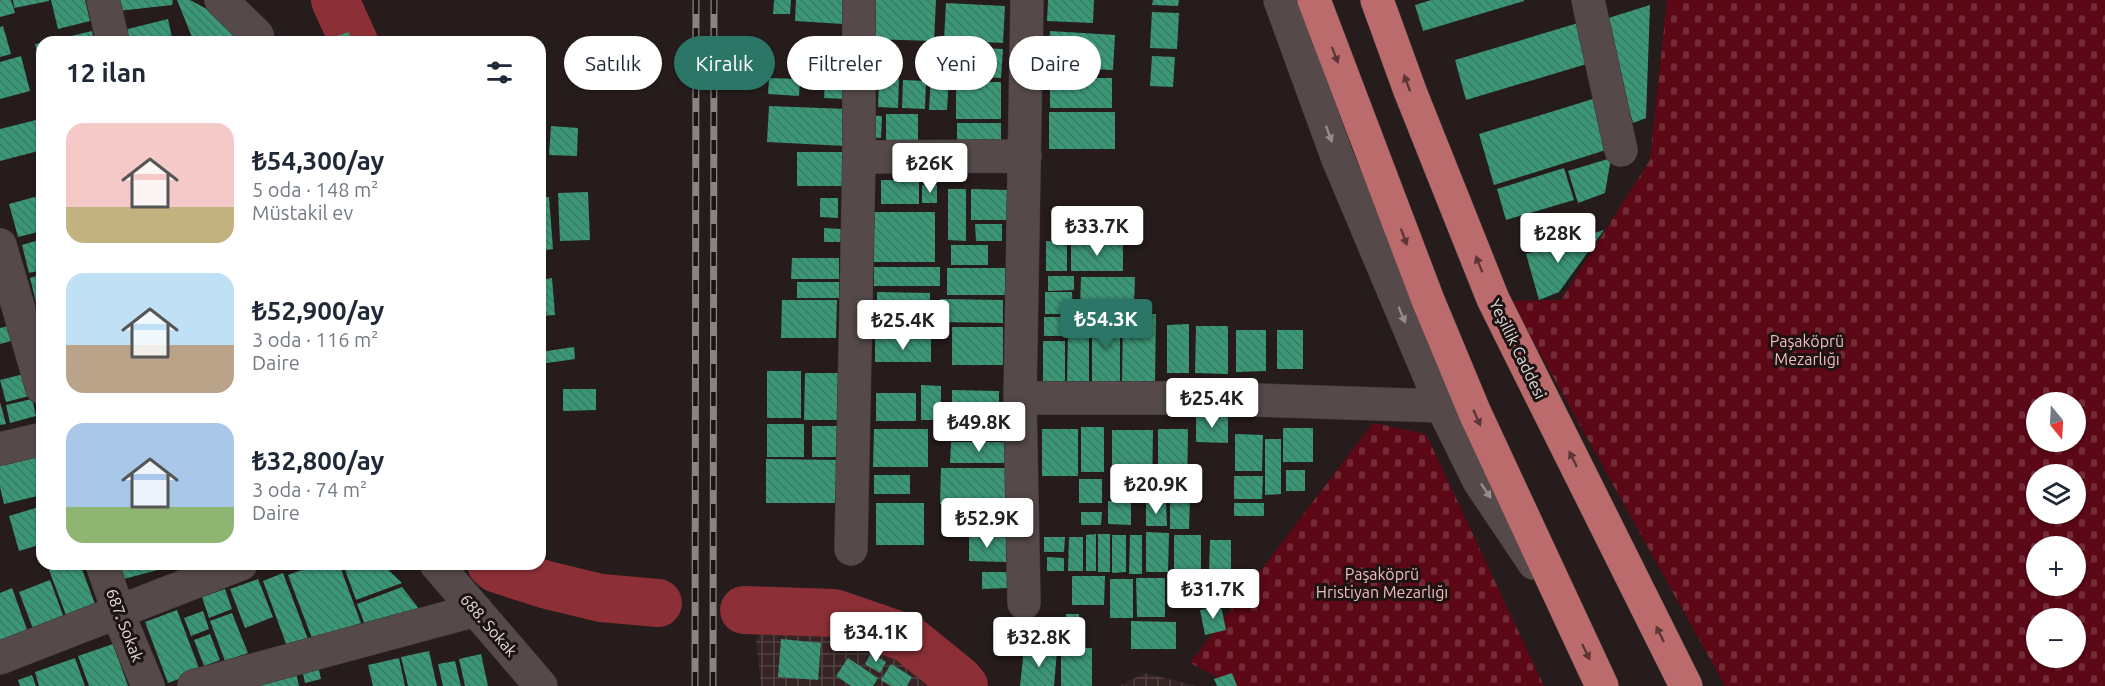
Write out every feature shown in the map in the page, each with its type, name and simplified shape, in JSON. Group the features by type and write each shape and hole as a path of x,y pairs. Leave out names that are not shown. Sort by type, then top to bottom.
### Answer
{"highway":[{"path":"1314,0 1432,310 1475,413 1602,686"},
{"name":"Yeşillik Caddesi","path":"1377,0 1410,92 1493,299 1686,686"}],"street":[{"path":"103,0 112,36"},
{"path":"221,0 257,36"},
{"path":"851,549 859,0"},
{"path":"1024,603 1020,398 1027,0"},
{"path":"1280,0 1338,159 1442,406 1479,481 1567,612"},
{"path":"1588,0 1621,150"},
{"path":"858,157 1025,156"},
{"path":"0,245 9,311 36,366"},
{"path":"1020,398 1191,398 1442,406"},
{"path":"0,449 36,440"},
{"name":"687. Sokak","path":"104,570 148,686"},
{"path":"0,658 225,570"},
{"name":"688. Sokak","path":"441,570 541,686"},
{"path":"194,686 476,610"}],"shaded area":[{"path":"771,626 859,639 926,667 945,686 761,686 756,639"},
{"path":"1144,673 1196,686 1120,686"}],"green space":[{"name":"Paşaköprü Mezarlığı","path":"1667,0 2105,0 2105,686 1725,686 1511,301 1561,300 1650,160"},
{"name":"Paşaköprü Hristiyan Mezarlığı","path":"1373,423 1426,434 1544,686 1234,686 1190,663"}],"building":[{"path":"0,0 11,0 15,13 0,17"},
{"path":"13,0 49,0 49,1 14,8"},
{"path":"51,0 85,0 90,21 58,29"},
{"path":"114,0 173,0 172,5 118,11"},
{"path":"177,0 190,0 218,15 236,36 192,36"},
{"path":"774,0 791,0 790,14 773,14"},
{"path":"796,0 844,0 843,24 795,21"},
{"path":"872,0 936,0 934,36 915,36 915,40 903,40 903,36 870,36"},
{"path":"1048,0 1094,0 1093,23 1047,21"},
{"path":"1153,0 1179,0 1178,6 1152,5"},
{"path":"1431,0 1524,1 1423,31 1415,5"},
{"path":"946,3 1005,6 1003,43 997,43 997,36 944,36"},
{"path":"1650,5 1646,118 1633,123 1602,20"},
{"path":"1152,12 1179,13 1177,49 1150,48"},
{"path":"168,19 172,36 117,36 116,32"},
{"path":"1578,23 1590,63 1466,100 1455,60"},
{"path":"3,26 11,54 0,57 0,27"},
{"path":"92,31 93,36 71,36"},
{"path":"1050,31 1115,35 1113,70 1101,69 1101,36 1050,36"},
{"path":"349,32 350,36 337,36"},
{"path":"997,49 1003,49 1001,78 997,78"},
{"path":"21,56 30,91 0,99 0,62"},
{"path":"1152,56 1175,57 1173,87 1150,86"},
{"path":"775,78 787,79 787,90 799,90 799,96 768,94 768,90 775,90"},
{"path":"1101,78 1112,78 1112,108 1050,108 1050,90 1101,90"},
{"path":"903,80 915,81 915,90 926,90 925,109 902,108"},
{"path":"997,82 1001,82 1001,119 956,119 956,90 997,90"},
{"path":"824,90 845,90 845,99 824,98"},
{"path":"879,90 899,90 898,108 878,107"},
{"path":"930,90 948,90 947,110 929,110"},
{"path":"1596,98 1606,150 1494,185 1479,134"},
{"path":"769,106 847,109 845,146 767,142"},
{"path":"1049,112 1115,112 1115,149 1049,149"},
{"path":"886,114 918,114 918,147 886,147"},
{"path":"866,115 882,116 881,138 865,137"},
{"path":"36,120 36,152 0,161 0,129"},
{"path":"957,123 1001,123 1001,143 957,143"},
{"path":"551,126 578,128 577,156 549,155"},
{"path":"797,152 843,152 843,186 797,186"},
{"path":"1611,158 1605,193 1578,203 1568,171"},
{"path":"1564,168 1574,200 1506,220 1497,189"},
{"path":"881,180 919,180 919,204 881,204"},
{"path":"922,185 937,185 937,203 922,203"},
{"path":"948,189 966,189 966,241 948,240"},
{"path":"971,189 1008,190 1007,220 971,220"},
{"path":"588,192 590,240 560,241 558,193"},
{"path":"36,197 36,232 18,237 9,204"},
{"path":"546,197 549,197 553,249 546,250"},
{"path":"820,198 838,198 838,218 820,217"},
{"path":"874,212 935,212 935,262 874,262"},
{"path":"975,224 1002,224 1002,241 976,241"},
{"path":"824,228 841,229 841,242 824,242"},
{"path":"1604,230 1559,292 1539,300 1526,254"},
{"path":"36,241 36,271 29,273 22,245"},
{"path":"1046,241 1067,242 1067,271 1046,271"},
{"path":"1071,243 1123,243 1123,271 1071,271"},
{"path":"951,245 988,245 988,265 951,265"},
{"path":"792,258 839,258 839,279 791,279"},
{"path":"874,267 940,267 940,286 874,286"},
{"path":"947,268 1005,268 1005,295 947,295"},
{"path":"36,276 36,303 30,278"},
{"path":"1048,276 1074,276 1074,290 1048,291"},
{"path":"1081,277 1135,277 1134,306 1080,306"},
{"path":"552,278 555,315 546,316 546,279"},
{"path":"797,282 839,282 839,298 797,298"},
{"path":"877,292 930,293 930,314 877,314"},
{"path":"1045,292 1072,292 1073,314 1045,314"},
{"path":"940,299 1003,300 1003,323 940,322"},
{"path":"782,300 837,300 836,338 781,338"},
{"path":"1123,314 1156,314 1155,382 1122,382"},
{"path":"1092,316 1120,316 1120,385 1092,385"},
{"path":"873,317 930,317 930,336 873,335"},
{"path":"1044,317 1065,317 1065,336 1044,336"},
{"path":"1189,324 1189,373 1167,373 1167,325"},
{"path":"12,325 15,340 0,344 0,328"},
{"path":"1196,326 1228,326 1228,374 1195,373"},
{"path":"952,327 1003,327 1003,365 952,365"},
{"path":"1068,330 1089,330 1089,385 1067,385"},
{"path":"1236,330 1266,330 1266,371 1236,372"},
{"path":"1277,330 1303,330 1303,369 1277,369"},
{"path":"875,339 931,339 931,362 875,362"},
{"path":"1043,341 1065,341 1065,385 1043,385"},
{"path":"574,347 575,359 546,363 546,351"},
{"path":"767,371 801,371 801,418 767,418"},
{"path":"805,373 838,373 838,420 804,420"},
{"path":"24,374 29,396 6,402 0,380"},
{"path":"921,385 941,386 941,420 921,420"},
{"path":"563,389 596,389 596,410 563,411"},
{"path":"952,390 999,391 999,437 952,436"},
{"path":"876,393 916,393 916,421 876,421"},
{"path":"32,399 36,416 10,423 6,405"},
{"path":"0,402 6,424 0,425"},
{"path":"1196,416 1228,417 1228,443 1196,442"},
{"path":"767,424 804,424 804,457 767,457"},
{"path":"812,426 838,426 838,457 812,457"},
{"path":"1081,427 1104,427 1104,472 1081,472"},
{"path":"1283,428 1313,428 1313,462 1283,462"},
{"path":"874,429 928,429 928,467 873,467"},
{"path":"1042,429 1078,429 1078,476 1042,476"},
{"path":"1158,429 1188,429 1187,496 1158,496"},
{"path":"1112,430 1153,430 1152,497 1112,497"},
{"path":"1235,434 1263,435 1262,471 1235,471"},
{"path":"1265,439 1281,439 1281,494 1265,495"},
{"path":"951,442 1007,442 1007,463 950,463"},
{"path":"36,452 36,496 4,504 0,487 0,461"},
{"path":"766,459 837,460 837,503 766,503"},
{"path":"941,468 1006,468 1006,504 940,504"},
{"path":"1286,470 1305,470 1305,491 1286,491"},
{"path":"874,475 910,475 910,494 874,494"},
{"path":"1234,476 1263,476 1262,499 1234,499"},
{"path":"1079,479 1102,479 1102,503 1079,503"},
{"path":"1170,499 1190,499 1189,529 1170,529"},
{"path":"1108,501 1131,501 1131,525 1108,524"},
{"path":"876,503 924,503 924,545 876,545"},
{"path":"1146,503 1166,503 1167,526 1146,526"},
{"path":"1234,503 1264,503 1264,516 1234,516"},
{"path":"945,507 964,507 963,530 945,530"},
{"path":"36,508 36,546 19,551 9,516"},
{"path":"1081,512 1102,512 1101,525 1081,525"},
{"path":"1146,532 1169,533 1168,572 1146,572"},
{"path":"1096,534 1096,571 1086,571 1086,535"},
{"path":"1098,534 1110,534 1110,572 1098,572"},
{"path":"969,535 1006,536 1006,562 969,561"},
{"path":"1112,535 1126,535 1126,572 1112,573"},
{"path":"1130,535 1142,535 1142,574 1129,574"},
{"path":"1174,535 1201,535 1201,573 1174,573"},
{"path":"1044,537 1065,537 1064,552 1044,552"},
{"path":"1069,537 1083,537 1083,571 1068,571"},
{"path":"1210,540 1231,540 1231,571 1209,571"},
{"path":"1047,557 1064,558 1064,571 1047,571"},
{"path":"49,570 82,570 98,612 69,623"},
{"path":"118,570 158,570 120,580"},
{"path":"302,570 341,570 361,623 313,641 288,575"},
{"path":"345,570 388,570 402,583 356,600"},
{"path":"982,572 1008,572 1008,588 982,589"},
{"path":"283,573 309,642 288,649 263,581"},
{"path":"1072,576 1105,576 1104,605 1072,605"},
{"path":"1136,578 1165,578 1165,617 1137,617"},
{"path":"258,579 273,617 245,628 230,589"},
{"path":"1110,579 1133,579 1133,618 1110,618"},
{"path":"50,580 66,623 35,634 19,592"},
{"path":"402,587 420,610 367,630 357,604"},
{"path":"12,588 30,638 0,649 0,593"},
{"path":"225,589 232,609 209,618 202,597"},
{"path":"1221,606 1226,630 1205,635 1200,610"},
{"path":"177,610 200,671 168,683 145,622"},
{"path":"203,611 209,629 191,636 184,618"},
{"path":"232,613 248,653 225,661 210,621"},
{"path":"1066,614 1079,614 1079,627 1065,627"},
{"path":"1131,621 1176,622 1176,649 1131,649"},
{"path":"210,634 220,660 204,666 194,640"},
{"path":"781,639 821,643 818,680 778,677"},
{"path":"113,644 128,686 89,686 78,656"},
{"path":"1024,648 1057,651 1054,686 1020,686"},
{"path":"1061,648 1092,648 1092,686 1061,686"},
{"path":"429,651 437,686 408,686 401,657"},
{"path":"871,653 886,662 880,673 865,664"},
{"path":"481,654 488,686 465,686 459,659"},
{"path":"75,658 85,686 39,686 35,672"},
{"path":"399,658 405,686 373,686 368,665"},
{"path":"848,658 878,678 873,686 851,686 836,676"},
{"path":"455,661 461,686 443,686 438,664"},
{"path":"891,664 912,677 907,686 891,686 881,680"},
{"path":"318,666 321,679 305,683 302,669"},
{"path":"295,668 299,686 243,686"},
{"path":"1232,673 1237,686 1217,686 1214,679"},
{"path":"32,675 36,686 20,686 18,680"}],"waterway":[{"path":"335,0 351,36"},
{"path":"500,570 547,585 601,598 658,603"},
{"path":"744,610 834,613 907,638 964,686"}],"railway":[{"path":"695,686 696,0"},
{"path":"713,686 714,0"}]}
